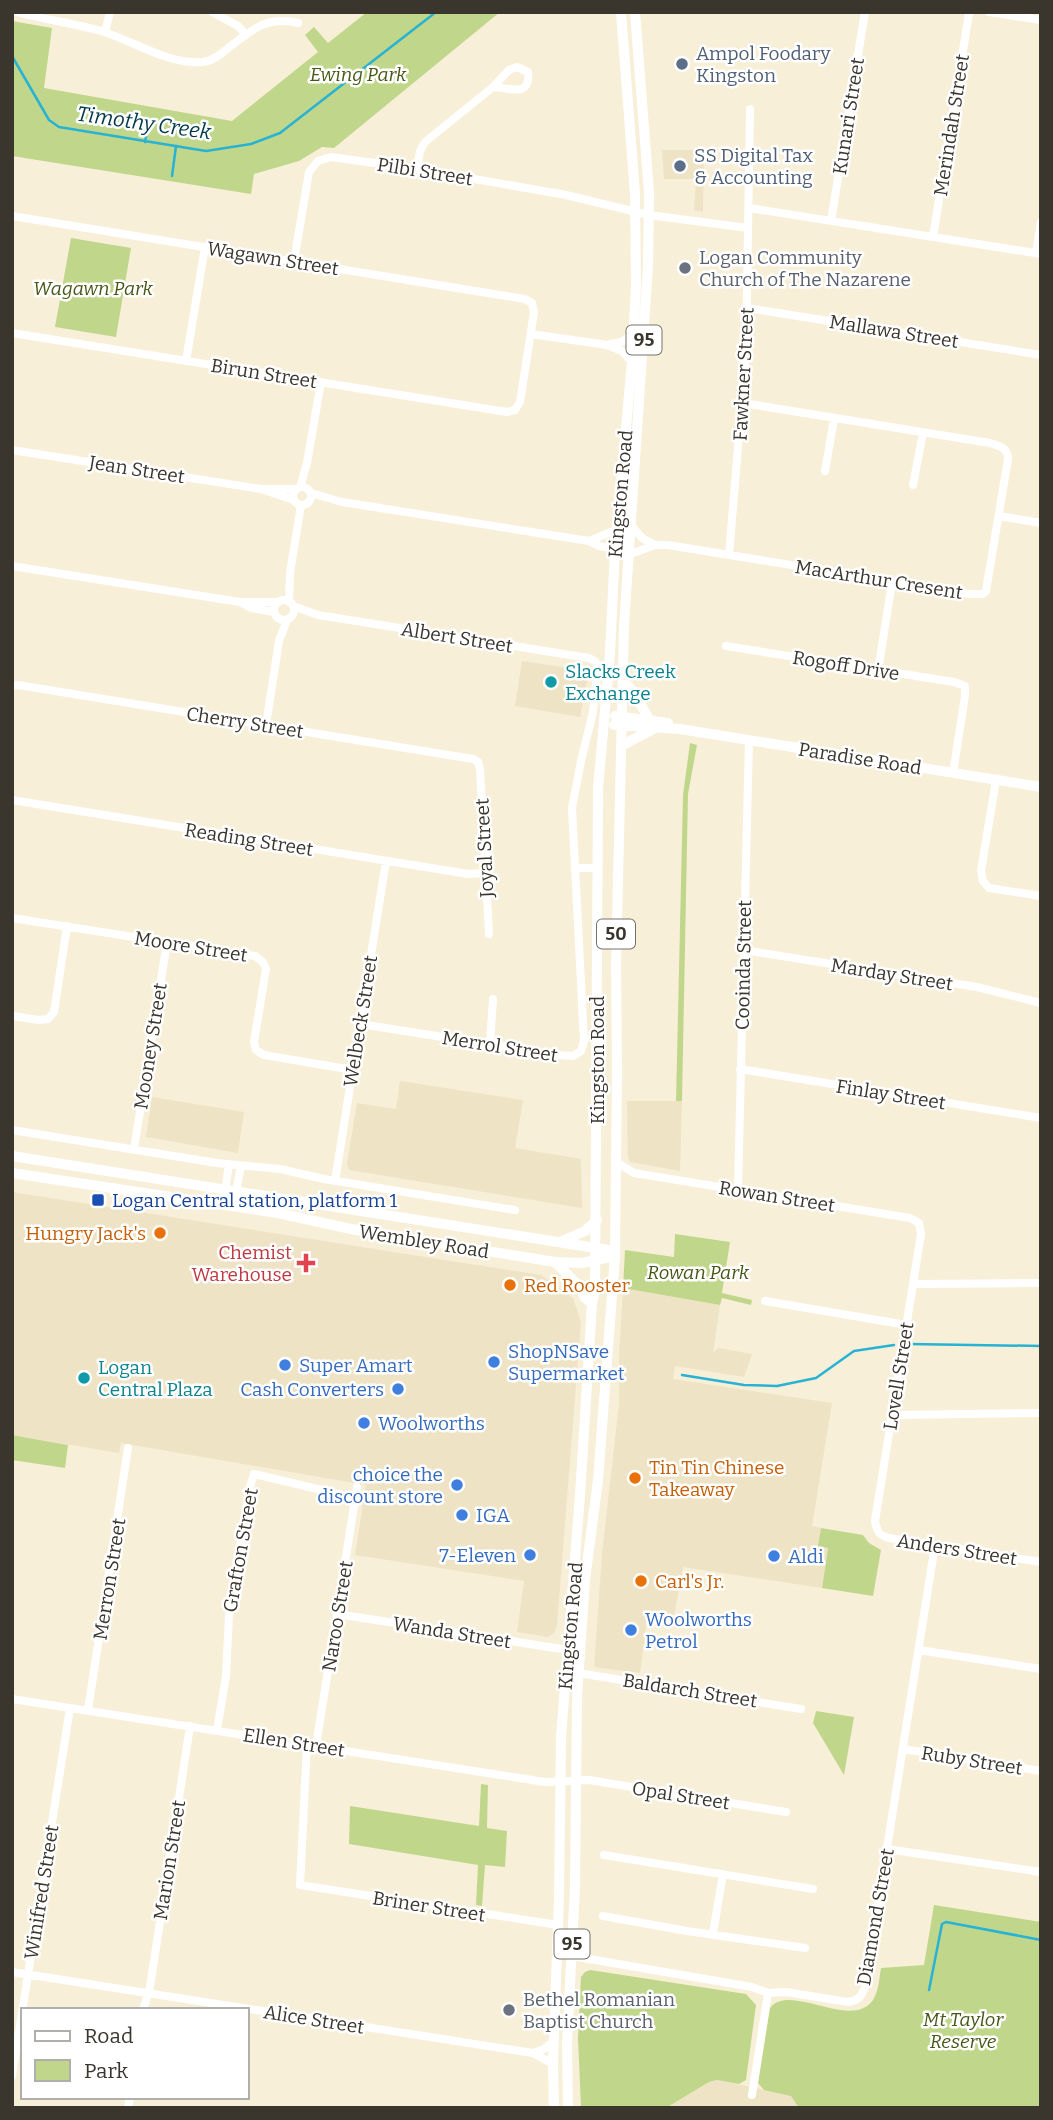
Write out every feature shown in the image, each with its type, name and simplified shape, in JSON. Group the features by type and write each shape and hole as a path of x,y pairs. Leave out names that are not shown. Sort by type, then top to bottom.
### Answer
{"main road":[{"name":"Kingston Road","path":"554,2108 553,2042 561,1737 596,1260 598,788 636,286 635,212 621,12"},
{"name":"Kingston Road","path":"568,2108 567,2043 575,1886 578,1673 585,1580 599,1471 615,1254 615,966 621,721 628,555 646,301 649,215 635,12"},
{"path":"621,746 652,723 633,691 623,681"},
{"name":"Paradise Road","path":"605,719 652,723 1041,787"},
{"name":"Wembley Road","path":"12,1157 560,1242 615,1254"},
{"name":"Wembley Road","path":"12,1173 278,1213 351,1229 555,1262 575,1263 615,1254"},
{"path":"560,1242 585,1231 597,1220"},
{"path":"555,1262 580,1287 585,1298 592,1304"}],"street":[{"path":"17,12 104,32 158,53 192,62 215,58 246,34 275,21 283,19 298,23"},
{"path":"104,32 110,12"},
{"path":"212,12 239,26 246,34"},
{"name":"Kunari Street","path":"831,221 865,12"},
{"name":"Merindah Street","path":"933,237 970,12"},
{"path":"989,12 1041,20"},
{"path":"417,169 420,151 425,142 493,87"},
{"name":"Fawkner Street","path":"729,555 743,404 750,109"},
{"name":"Pilbi Street","path":"294,261 309,172 318,161 331,157 566,195 649,215 748,228"},
{"path":"749,208 1038,254 1041,222"},
{"name":"Wagawn Street","path":"12,216 525,299 532,303 534,312 531,334"},
{"path":"186,361 205,247"},
{"name":"Mallawa Street","path":"747,308 1041,355"},
{"path":"607,345 622,342 634,332"},
{"name":"Birun Street","path":"12,333 507,412 516,410 520,402 531,334"},
{"path":"531,334 607,345 622,351 632,362"},
{"path":"297,503 305,492 320,382"},
{"name":"MacArthur Cresent","path":"628,555 654,545 983,594 988,585 1008,463 1007,450 990,443 743,404"},
{"path":"825,471 834,419"},
{"path":"913,485 923,433"},
{"name":"Jean Street","path":"12,450 261,489 305,492 342,502 590,541 596,545 615,548"},
{"name":"Jean Street","path":"261,489 297,503"},
{"path":"283,617 294,612 286,602 297,503 293,494 305,492"},
{"path":"999,516 1041,523"},
{"path":"615,548 621,543 624,530 630,524 642,538 654,545"},
{"path":"590,541 616,530"},
{"name":"Albert Street","path":"12,566 240,603 286,602 318,615"},
{"path":"878,671 892,582"},
{"path":"283,617 274,607 286,602"},
{"name":"Albert Street","path":"240,603 283,617 318,615 595,661"},
{"path":"266,725 283,617"},
{"name":"Rogoff Drive","path":"726,646 954,682 965,686 953,773"},
{"name":"Merrol Street","path":"360,1024 565,1056 575,1056 582,1051 584,1041 573,803 596,699 598,671 595,661"},
{"name":"Cherry Street","path":"12,686 457,755 478,762"},
{"name":"Cooinda Street","path":"738,1189 749,740"},
{"name":"Joyal Street","path":"478,762 489,934"},
{"path":"996,780 981,871 983,881 989,888 1041,897"},
{"name":"Reading Street","path":"12,800 468,874 485,873"},
{"name":"Welbeck Street","path":"335,1181 386,861"},
{"path":"575,868 597,868"},
{"name":"Moore Street","path":"12,918 255,956 263,962 266,969 254,1042 256,1050 264,1055 352,1070"},
{"path":"12,1016 39,1020 48,1019 54,1012 67,926"},
{"name":"Mooney Street","path":"134,1149 167,942"},
{"name":"Marday Street","path":"743,950 977,987 1041,1003"},
{"path":"490,1045 493,999"},
{"name":"Finlay Street","path":"740,1069 1041,1118"},
{"path":"12,1130 241,1166 280,1169 335,1181 515,1210"},
{"name":"Rowan Street","path":"616,1162 634,1173 910,1217 919,1223"},
{"path":"229,1164 231,1190"},
{"path":"228,1206 241,1166"},
{"name":"Rowan Street","path":"616,1178 634,1173"},
{"name":"Lovell Street","path":"876,1530 875,1521 921,1234 919,1223"},
{"path":"913,1284 1040,1281"},
{"path":"765,1301 907,1325"},
{"path":"892,1415 1041,1413"},
{"name":"Merron Street","path":"88,1710 128,1448"},
{"name":"Grafton Street","path":"217,1730 226,1675 229,1615 254,1474 355,1498"},
{"name":"Naroo Street","path":"300,1885 311,1745 337,1614 357,1487"},
{"name":"Anders Street","path":"876,1530 880,1535 889,1538 1041,1562"},
{"name":"Diamond Street","path":"572,1956 752,1987 768,1993 786,1992 848,2002 862,1996 935,1545"},
{"name":"Wanda Street","path":"337,1614 568,1650"},
{"path":"919,1650 1041,1669"},
{"name":"Baldarch Street","path":"578,1673 801,1709"},
{"name":"Ellen Street","path":"12,1699 545,1782 575,1781"},
{"name":"Winifred Street","path":"23,2008 70,1708"},
{"name":"Marion Street","path":"144,2008 190,1726"},
{"name":"Ruby Street","path":"903,1749 1041,1771"},
{"name":"Opal Street","path":"575,1781 589,1780 786,1812"},
{"path":"887,1849 1041,1872"},
{"path":"604,1855 813,1889"},
{"path":"713,1933 723,1874"},
{"name":"Briner Street","path":"300,1885 558,1925"},
{"path":"603,1916 805,1948"},
{"name":"Alice Street","path":"12,1972 239,2008"},
{"path":"752,2095 768,1993"},
{"name":"Alice Street","path":"248,2009 533,2053 553,2064"},
{"name":"Winifred Street","path":"12,2076 21,2019"},
{"path":"533,2053 553,2042"}],"shaded area":[{"path":"662,150 704,150 703,212 694,210 696,179 664,179"},
{"name":"Slacks Creek Exchange","path":"522,661 589,671 580,717 515,706"},
{"path":"400,1081 523,1100 515,1148 581,1159 582,1208 349,1170 347,1164 357,1103 396,1109"},
{"path":"152,1097 244,1112 238,1153 146,1137"},
{"path":"627,1101 682,1101 680,1171 630,1162"},
{"path":"12,1192 541,1275 573,1298 581,1322 557,1625 554,1633 548,1637 517,1632 524,1581 355,1555 366,1485 121,1443 119,1453 12,1435"},
{"path":"623,1288 720,1305 713,1353 718,1348 752,1354 744,1377 675,1366 673,1379 832,1403 812,1526 821,1528 819,1546 828,1548 822,1588 683,1567 674,1616 657,1613 647,1620 640,1673 594,1667 602,1554 619,1404"},
{"path":"717,2080 791,2096 799,2108 666,2108"}],"green space":[{"name":"Ewing Park","path":"367,12 500,12 334,148 322,147 299,161 254,174 251,194 12,156 12,21 52,28 44,88 232,121 318,52 305,35 314,27 328,43"},
{"name":"Wagawn Park","path":"71,238 131,248 116,337 55,327"},
{"path":"690,743 697,745 688,794 682,1101 676,1101 683,795"},
{"name":"Rowan Park","path":"675,1234 730,1242 722,1293 752,1300 751,1305 722,1298 720,1305 623,1288 625,1250 674,1257"},
{"path":"12,1435 68,1445 65,1468 12,1460"},
{"path":"821,1528 863,1535 869,1543 881,1550 873,1596 822,1588 828,1548 818,1546"},
{"path":"816,1711 854,1717 844,1775 813,1723"},
{"path":"481,1784 488,1785 487,1828 507,1831 505,1867 485,1865 482,1906 476,1905 478,1865 349,1844 350,1806 479,1826"},
{"name":"Mt Taylor Reserve","path":"934,1905 1041,1922 1041,2108 799,2108 791,2096 764,2090 758,2083 770,2008 779,2001 791,2000 850,2011 863,2008 875,1996 881,1968 924,1965"},
{"path":"590,1970 746,1994 756,2005 746,2080 739,2084 717,2080 709,2082 666,2108 581,2108 578,2038 581,1977"}],"waterway":[{"name":"Timothy Creek","path":"12,56 49,120 59,127 206,151 251,144 280,133 436,12"},
{"path":"145,142 149,121"},
{"path":"172,176 176,146"},
{"path":"909,1344 1041,1346"},
{"path":"682,1375 744,1385 777,1386 816,1378 854,1351 894,1345"},
{"path":"929,1990 942,1924 946,1922 1041,1940"}],"place":[{"name":"Ampol Foodary Kingston","path":"682,64"},
{"name":"SS Digital Tax & Accounting","path":"680,166"},
{"name":"Logan Community Church of The Nazarene","path":"685,268"},
{"name":"Slacks Creek Exchange","path":"551,682"},
{"name":"Logan Central station, platform 1","path":"98,1200"},
{"name":"Hungry Jack's","path":"160,1233"},
{"name":"Chemist Warehouse","path":"306,1263"},
{"name":"Red Rooster","path":"510,1285"},
{"name":"ShopNSave Supermarket","path":"494,1362"},
{"name":"Super Amart","path":"285,1365"},
{"name":"Logan Central Plaza","path":"84,1378"},
{"name":"Cash Converters","path":"398,1389"},
{"name":"Woolworths","path":"364,1423"},
{"name":"Tin Tin Chinese Takeaway","path":"635,1478"},
{"name":"choice the discount store","path":"457,1485"},
{"name":"IGA","path":"462,1515"},
{"name":"7-Eleven","path":"530,1555"},
{"name":"Aldi","path":"774,1556"},
{"name":"Carl's Jr.","path":"641,1581"},
{"name":"Woolworths Petrol","path":"631,1630"},
{"name":"Bethel Romanian Baptist Church","path":"509,2010"}]}
